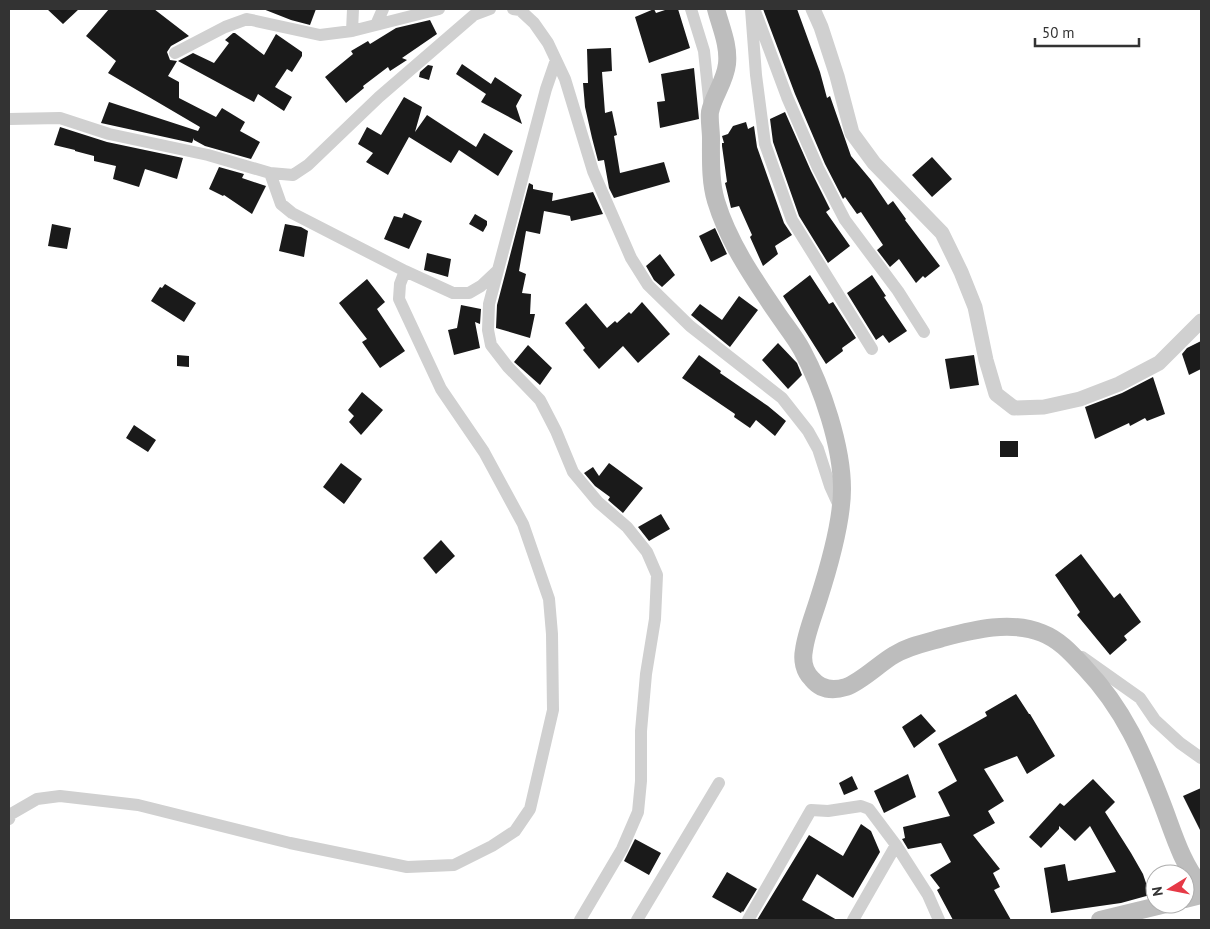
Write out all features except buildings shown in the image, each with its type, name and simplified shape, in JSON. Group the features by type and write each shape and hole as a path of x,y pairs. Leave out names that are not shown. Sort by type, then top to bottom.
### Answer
{"main road":[{"path":"716,9 727,46 727,62 726,73 710,113 712,177 715,198 740,253 757,283 801,348 820,389 833,432 841,471 842,490 840,508 825,580 804,646 803,659 806,670 822,688 831,690 848,686 897,653 916,645 974,630 1009,626 1040,632 1061,643 1104,687 1134,735 1146,760 1186,861 1201,886"},
{"path":"1100,920 1145,909"}],"street":[{"path":"352,31 353,9"},
{"path":"376,24 383,9"},
{"path":"175,54 225,27 247,19 320,35 352,31 439,9"},
{"path":"9,119 60,118 109,134 208,155 270,173 292,175 308,165 379,97 474,15 490,9"},
{"path":"512,9 520,10 534,23 548,43 565,79 593,172 632,258 648,284 690,326 782,398 808,431 818,449 830,486 840,508"},
{"path":"692,9 704,51 710,113"},
{"path":"753,9 787,98 822,177 845,220 898,290 924,332"},
{"path":"753,9 756,75 765,144 792,220 872,349"},
{"path":"813,9 837,76 852,132 874,163 942,233 962,272 975,307 986,360 996,394 1014,408 1044,407 1080,399 1119,384 1159,363 1201,321"},
{"path":"556,60 546,89 489,304 488,330 491,345 508,367 540,400 573,472 598,502 627,527 647,552 657,575 655,619 646,674 641,731 641,781 638,812 622,848 580,920"},
{"path":"270,173 281,204 292,213 453,293 469,293 481,286 498,270"},
{"path":"9,819 11,814 37,799 60,796 138,805 290,843 407,867 454,865 515,832 530,809 553,710 552,634 549,599 523,524 484,452 441,389 399,299 400,284 406,271"},
{"path":"1061,643 1140,698 1156,720 1180,744 1201,758"},
{"path":"636,920 719,783"},
{"path":"748,920 811,810 828,811 861,806 870,809 896,845 928,895 939,920"},
{"path":"853,920 896,845"}]}
